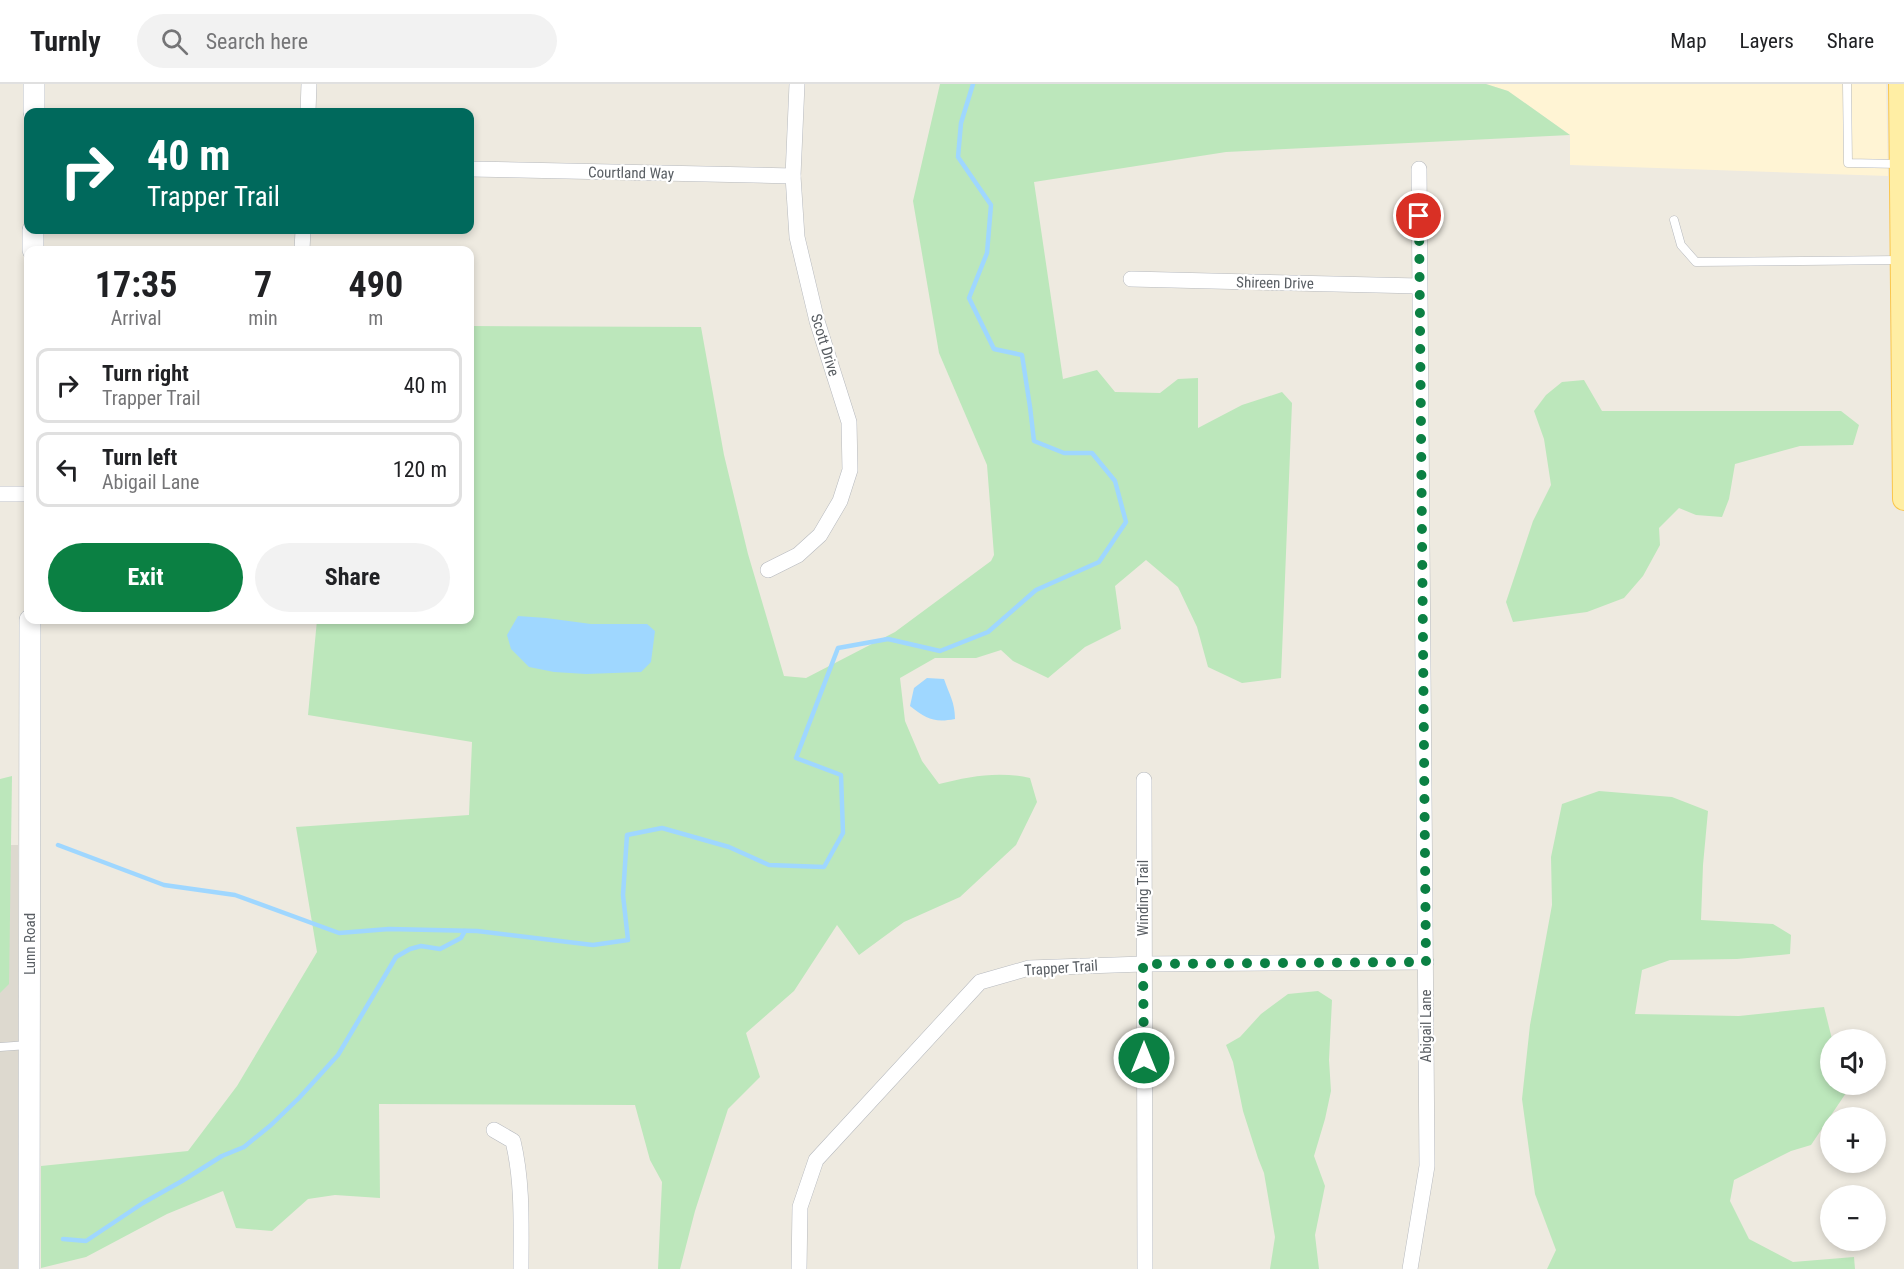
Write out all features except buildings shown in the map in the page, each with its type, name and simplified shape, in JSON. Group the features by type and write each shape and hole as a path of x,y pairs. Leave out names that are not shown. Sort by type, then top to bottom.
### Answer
{"main road":[{"path":"1900,84 1904,499"}],"street":[{"path":"34,84 34,108"},
{"path":"308,108 309,84"},
{"name":"Scott Drive","path":"768,570 798,555 820,535 840,501 849,470 849,422 817,321 797,237 793,176 797,84"},
{"name":"Abigail Lane","path":"1410,1269 1427,1167 1419,169"},
{"name":"Courtland Way","path":"474,170 793,176"},
{"name":"Shireen Drive","path":"1131,279 1419,286"},
{"path":"0,494 24,494"},
{"name":"Lunn Road","path":"30,624 30,1269"},
{"name":"Winding Trail","path":"1144,780 1144,1269"},
{"name":"Trapper Trail","path":"799,1269 800,1207 816,1160 980,982 1029,968 1143,964 1426,962"},
{"path":"494,1130 513,1141 518,1160 521,1197 521,1269"}],"lane":[{"path":"1847,84 1848,163 1902,187"},
{"path":"1674,220 1681,245 1696,262 1901,261"},
{"path":"0,1047 30,1045"}],"shaded area":[{"path":"1486,84 1886,84 1888,176 1570,165 1570,135 1508,91"},
{"path":"0,845 18,845 18,1269 0,1269"}],"green space":[{"path":"940,84 1486,84 1508,91 1570,135 1226,152 1034,182 1063,379 1097,370 1115,392 1160,393 1178,379 1198,378 1198,428 1242,405 1282,392 1292,403 1281,678 1242,683 1208,667 1197,627 1178,587 1146,560 1115,586 1121,629 1085,647 1048,678 1013,661 1001,650 976,658 935,658 900,678 905,721 922,761 939,784 984,775 1030,778 1037,802 1016,845 960,897 904,922 859,955 837,925 794,991 746,1033 760,1077 728,1109 695,1211 680,1269 658,1269 662,1182 650,1160 635,1105 379,1104 380,1198 335,1195 308,1199 272,1231 236,1228 223,1191 167,1214 86,1257 41,1268 41,1166 188,1151 237,1086 317,952 296,827 469,815 472,742 308,715 317,624 474,624 474,326 701,327 724,455 748,554 784,676 806,678 895,632 991,561 994,555 987,465 939,353 913,201"},
{"path":"1584,380 1602,411 1841,411 1859,425 1853,445 1800,446 1735,464 1729,499 1722,517 1696,515 1679,508 1659,528 1660,545 1643,576 1624,598 1587,612 1513,622 1506,602 1533,521 1551,485 1544,439 1534,411 1546,395 1562,382"},
{"path":"12,776 9,984 0,993 0,779"},
{"path":"1599,791 1672,797 1708,811 1701,920 1773,924 1791,935 1790,954 1737,959 1670,960 1642,970 1635,1014 1739,1016 1824,1007 1830,1029 1820,1029 1820,1095 1845,1095 1837,1107 1820,1107 1820,1132 1811,1145 1791,1151 1734,1180 1730,1201 1749,1239 1793,1262 1854,1257 1855,1269 1547,1269 1556,1250 1535,1194 1522,1099 1530,1025 1552,905 1551,857 1562,804"},
{"path":"1318,991 1332,1000 1329,1060 1331,1091 1314,1156 1325,1186 1315,1235 1319,1269 1270,1269 1275,1237 1264,1173 1243,1111 1233,1062 1226,1045 1240,1037 1261,1014 1288,994"}],"water":[{"path":"518,616 591,624 647,624 655,631 651,662 641,672 586,674 554,672 529,667 511,649 507,635"},
{"path":"927,678 944,679 953,703 955,719 931,719 910,706 914,688"}],"waterway":[{"path":"58,845 164,885 235,895 339,933 389,929 477,931 593,945 628,940 623,895 627,835 662,828 729,847 769,865 824,867 843,833 841,775 796,758 838,648 888,639 940,651 988,632 1036,590 1099,562 1126,522 1115,481 1092,453 1064,453 1034,441 1022,355 994,349 969,298 987,253 991,205 958,157 961,123 973,84"},
{"path":"63,1239 86,1241 143,1203 222,1156 244,1147 299,1098 338,1055 396,957 421,946 440,949 461,938 465,931"}],"route":[{"path":"1144,1058 1143,964 1426,962 1419,216"}]}
